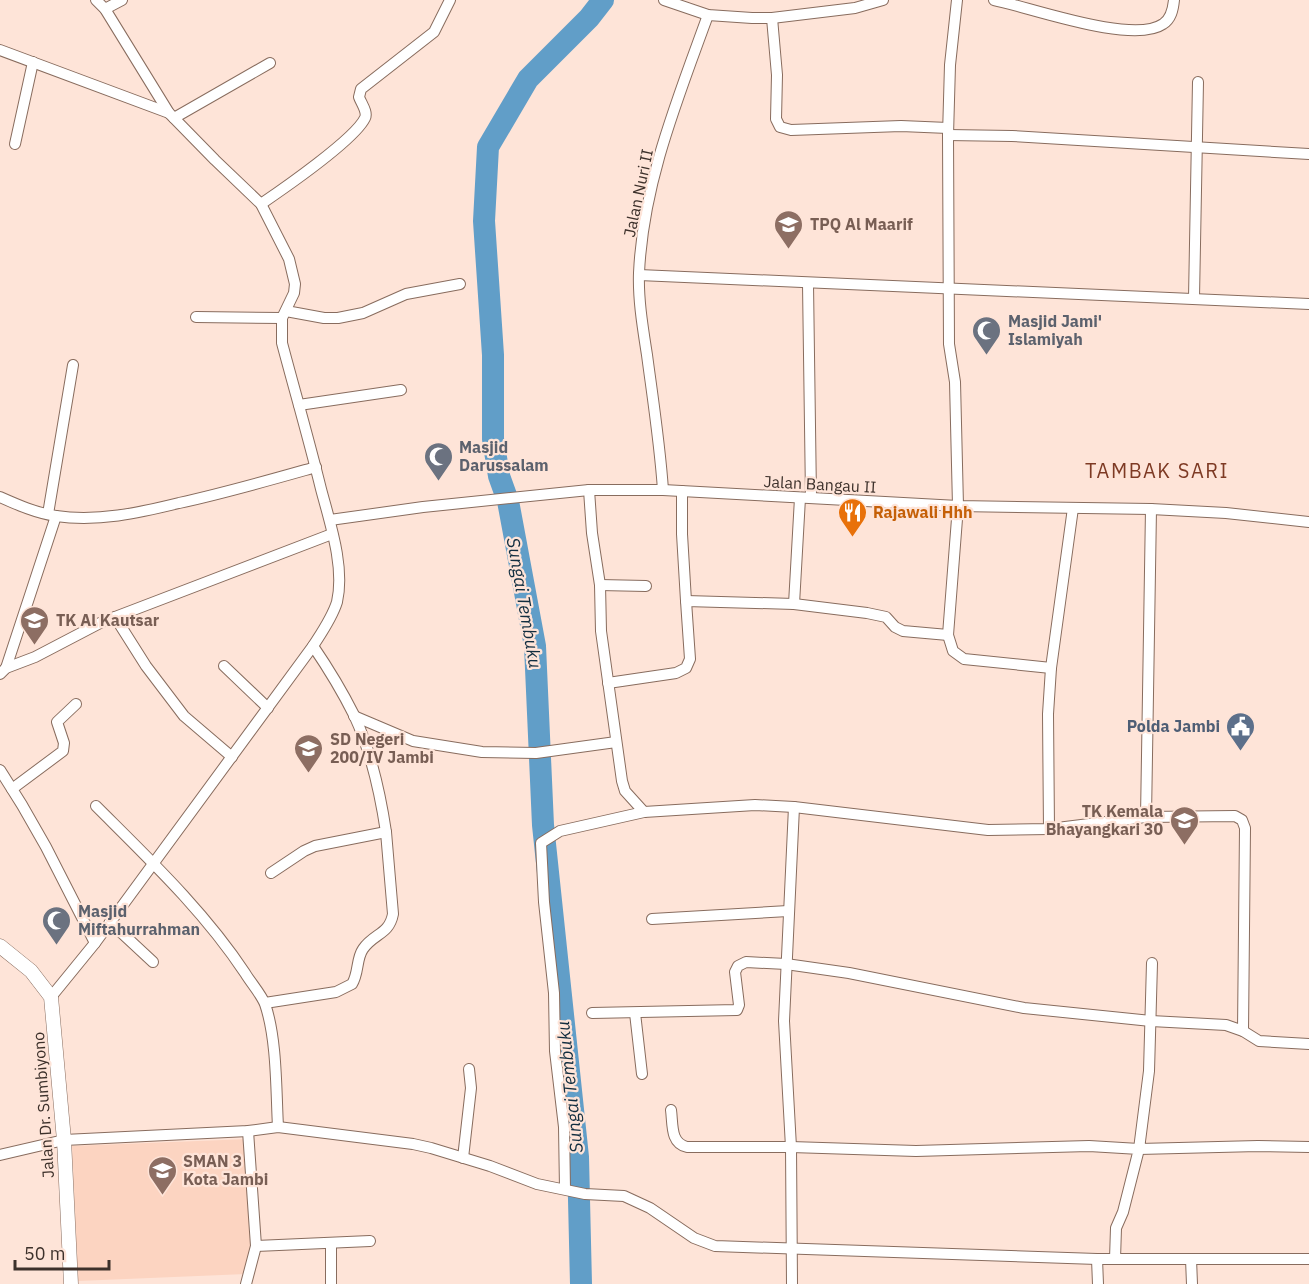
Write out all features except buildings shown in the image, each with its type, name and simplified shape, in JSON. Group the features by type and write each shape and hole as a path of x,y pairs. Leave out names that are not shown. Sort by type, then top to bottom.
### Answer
{"street":[{"path":"0,946 31,971 51,997 110,922 313,646 331,618 337,601 339,570 330,520 282,343 284,314 294,293 292,269 261,204 172,115 105,9 96,0"},
{"path":"105,9 122,0"},
{"path":"261,204 316,164 364,120 366,114 359,97 362,89 434,32 450,0"},
{"path":"664,0 708,15 772,18 855,8 883,0"},
{"path":"957,0 950,65 948,131 949,344 955,382 958,506 948,635 953,651 964,659 1051,668"},
{"path":"994,0 1055,18 1129,30 1155,28 1162,25 1169,19 1174,0"},
{"name":"Jalan Nuri II","path":"663,490 639,275 644,221 663,142 708,15"},
{"path":"772,18 777,75 777,119 780,127 791,130 901,126 1198,149 1309,154"},
{"path":"0,50 172,115 270,63"},
{"path":"15,144 33,62"},
{"path":"1194,298 1198,82"},
{"path":"639,275 1309,304"},
{"path":"196,317 284,314 338,318 363,313 406,294 460,284"},
{"path":"794,604 806,498 808,284"},
{"path":"3,671 52,515 73,365"},
{"path":"299,405 401,390"},
{"path":"0,497 26,509 52,515 88,518 129,515 216,495 316,467"},
{"path":"589,490 592,533 600,585 601,631 616,742 625,791 644,812"},
{"name":"Jalan Bangau II","path":"330,520 423,507 589,490 663,490 958,506 1151,509 1226,513 1309,522"},
{"path":"608,683 676,673 686,668 690,659 682,534 682,491"},
{"path":"1049,829 1048,714 1051,668 1072,508"},
{"path":"1146,817 1151,509"},
{"path":"3,671 114,617 332,534"},
{"path":"600,585 646,586"},
{"path":"686,601 794,604 883,615 903,632 948,635"},
{"path":"114,617 146,666 179,710 232,757"},
{"path":"265,1003 336,992 352,984 362,951 391,924 393,914 386,832 374,773 354,716 331,672 313,646"},
{"path":"224,666 268,708"},
{"path":"12,789 63,751 64,743 57,722 76,704"},
{"path":"354,716 413,741 482,752 539,752 616,742"},
{"path":"0,770 46,847 94,943"},
{"path":"567,1189 541,843 555,833 644,812 755,805 794,807 988,830 1049,829 1146,817 1235,816 1244,823 1243,1031"},
{"path":"96,806 154,863 208,924 235,958 265,1003 276,1073 278,1127"},
{"path":"792,1284 791,1147 784,1021 794,807"},
{"path":"271,873 315,846 386,832"},
{"path":"652,919 788,911"},
{"path":"110,922 153,962"},
{"path":"592,1013 737,1010 739,1005 735,972 738,966 746,962 786,964 849,973 1024,1008 1151,1021 1226,1025 1243,1031 1259,1041 1309,1044"},
{"path":"1114,1259 1116,1228 1123,1212 1139,1149 1149,1071 1152,963"},
{"name":"Jalan Dr. Sumbiyono","path":"51,997 64,1140 71,1284"},
{"path":"635,1013 642,1074"},
{"path":"463,1158 471,1088 469,1069"},
{"path":"671,1110 675,1139 681,1145 916,1151 1089,1146 1139,1149 1258,1146 1309,1148"},
{"path":"0,1155 64,1140 248,1131 278,1127 413,1144 463,1158 522,1180 585,1194 613,1194 635,1200 688,1234 715,1246 1097,1259 1309,1259"},
{"path":"246,1284 256,1246 248,1131"},
{"path":"256,1246 370,1241"},
{"path":"331,1243 331,1284"},
{"path":"1097,1259 1098,1284"},
{"path":"1191,1259 1192,1284"}],"shaded area":[{"name":"SMAN 3 Kota Jambi","path":"248,1139 253,1247 246,1274 78,1281 72,1146"}],"waterway":[{"name":"Sungai Tembuku","path":"581,1284 578,1157 543,825 535,646 508,501 499,476 493,439 493,355 484,221 488,147 528,79 589,18 603,0"}],"place":[{"name":"TPQ Al Maarif","path":"789,250"},
{"name":"Masjid Jami' Islamiyah","path":"987,356"},
{"name":"Masjid Darussalam","path":"438,482"},
{"name":"Rajawali Hhh","path":"852,538"},
{"name":"TK Al Kautsar","path":"35,646"},
{"name":"Polda Jambi","path":"1241,752"},
{"name":"SD Negeri 200/IV Jambi","path":"309,774"},
{"name":"TK Kemala Bhayangkari 30","path":"1184,846"},
{"name":"Masjid Miftahurrahman","path":"57,946"},
{"name":"SMAN 3 Kota Jambi","path":"162,1196"}],"district":[{"name":"TAMBAK SARI","path":"1157,471"}]}
